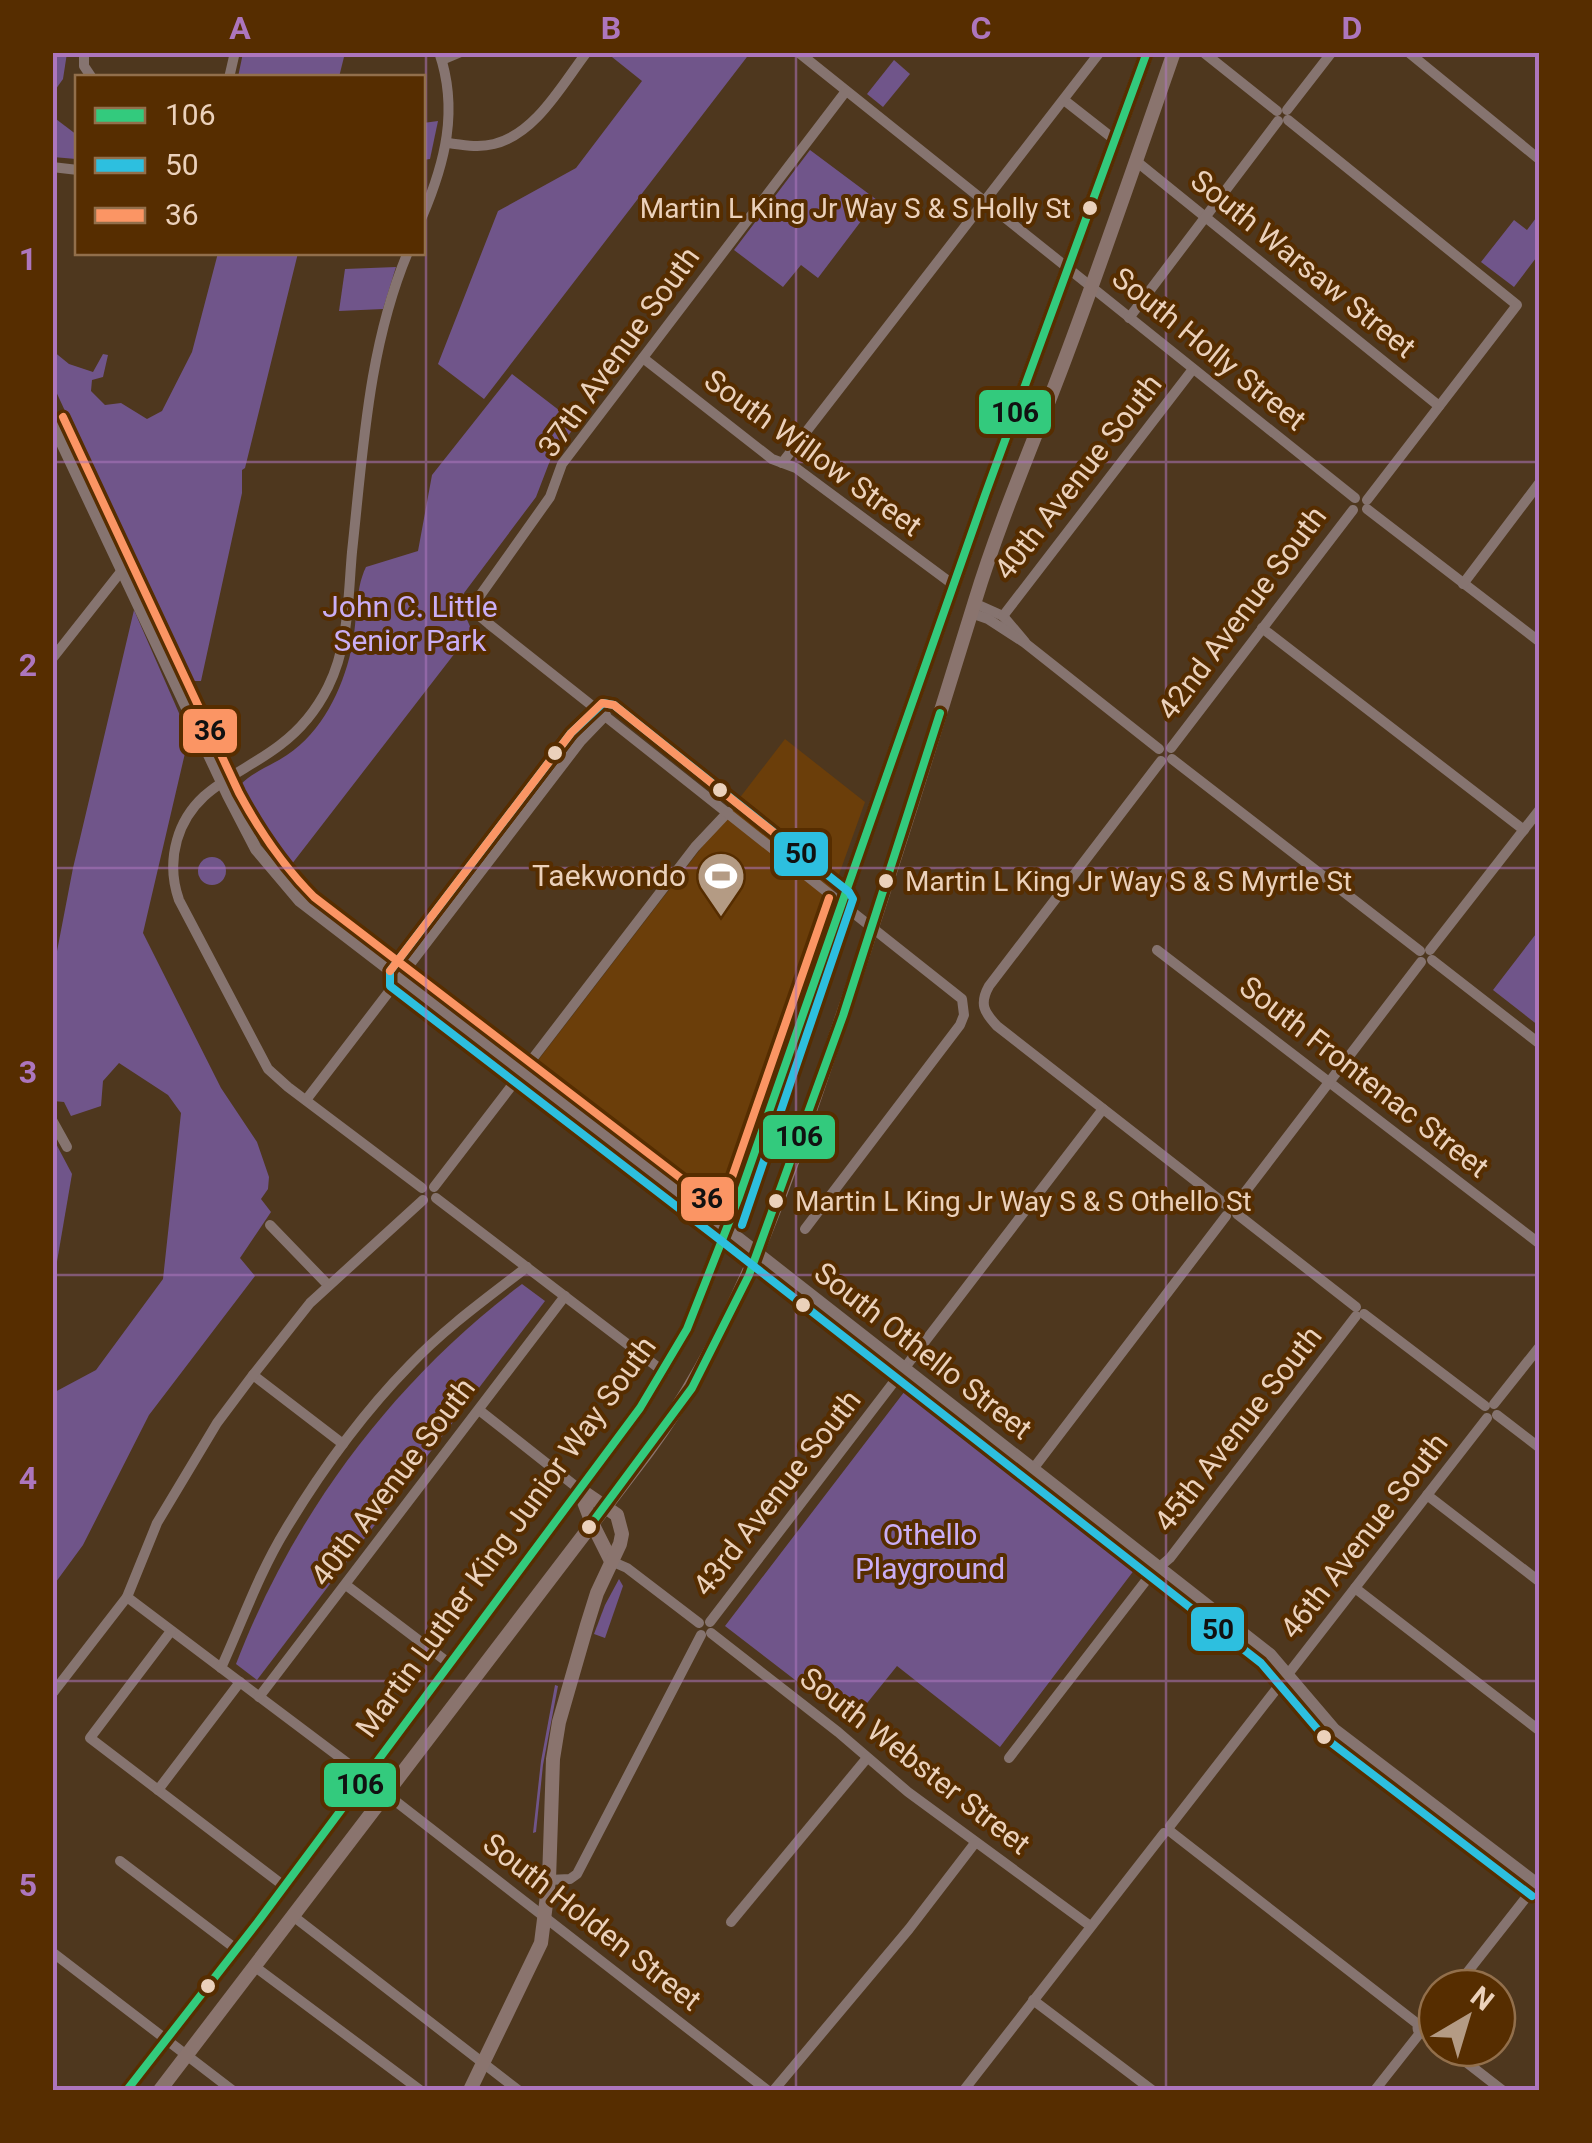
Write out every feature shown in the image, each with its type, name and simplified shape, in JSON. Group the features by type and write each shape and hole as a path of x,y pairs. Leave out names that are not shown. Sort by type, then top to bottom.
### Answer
{"main road":[{"name":"Martin Luther King Junior Way South","path":"126,2090 366,1778 580,1488 664,1372 692,1318 1146,52"},
{"name":"Martin Luther King Junior Way South","path":"160,2090 606,1506 697,1380 757,1254 873,926 973,608 1092,288 1174,52"},
{"path":"470,2090 535,1960 549,1880 550,1790 560,1722 592,1609 622,1534 617,1515 580,1488"},
{"path":"580,1488 611,1561"}],"street":[{"path":"425,210 444,164 448,143 449,96 441,56 460,52"},
{"path":"448,143 490,145 516,135 534,120 588,52"},
{"name":"South Holly Street","path":"798,52 1360,504 1540,642"},
{"path":"782,463 1100,52"},
{"path":"1203,52 1282,116"},
{"path":"1129,318 1332,52"},
{"path":"1408,52 1540,160"},
{"name":"37th Avenue South","path":"606,716 489,624 475,609 476,598 550,498 562,464 846,91"},
{"path":"1064,100 1114,140"},
{"name":"42nd Avenue South","path":"1103,1108 997,1026 983,1009 988,986 1262,628 1517,305 1282,116"},
{"name":"South Warsaw Street","path":"1136,161 1439,406"},
{"path":"407,255 386,312 376,357 346,625 334,673 319,704 292,735 197,800 184,820 173,861 175,888 261,1058 276,1077 664,1372"},
{"name":"South Willow Street","path":"642,358 772,458 796,468 955,586"},
{"name":"40th Avenue South","path":"1002,616 1193,368"},
{"name":"South Othello Street","path":"52,422 221,781 268,866 300,901 1270,1654 1334,1729 1539,1884"},
{"path":"1462,584 1540,482"},
{"path":"52,659 123,568"},
{"path":"973,608 1002,616 1026,643"},
{"path":"973,608 1026,643 1540,1044"},
{"path":"1262,628 1524,830"},
{"path":"306,1100 580,741 606,716 956,991 964,1010 960,1025 805,1228"},
{"path":"1032,1469 1540,809"},
{"path":"52,1694 127,1597 166,1507 217,1423 253,1375 328,1285 429,1193 695,847 728,812"},
{"name":"South Frontenac Street","path":"1157,950 1540,1244"},
{"path":"1103,1108 1359,1312 1540,1448"},
{"name":"43rd Avenue South","path":"549,1880 570,1879 577,1874 705,1628 1103,1108"},
{"path":"52,1120 67,1146"},
{"path":"270,1225 328,1285"},
{"path":"221,1668 284,1531 343,1444 410,1365 527,1268"},
{"name":"40th Avenue South","path":"259,1698 565,1296"},
{"name":"45th Avenue South","path":"1009,1758 1170,1558 1359,1312"},
{"name":"46th Avenue South","path":"964,2090 1540,1346"},
{"path":"253,1375 343,1444"},
{"path":"479,1410 580,1488"},
{"path":"1427,1495 1540,1582"},
{"name":"South Webster Street","path":"611,1561 626,1568 705,1628 974,1843 1090,1926"},
{"path":"346,1585 450,1664"},
{"path":"1355,1588 1540,1732"},
{"path":"127,1597 366,1778"},
{"path":"171,1631 90,1738 284,1886"},
{"path":"158,1790 240,1682"},
{"path":"732,1922 867,1758"},
{"name":"South Holden Street","path":"385,1793 771,2090"},
{"path":"1168,1831 1417,2024"},
{"path":"771,2090 909,1928 974,1843"},
{"path":"120,1861 236,1950"},
{"path":"1471,1968 1539,1884"},
{"path":"292,1916 518,2090"},
{"path":"52,1952 232,2090"},
{"path":"254,1966 420,2090"},
{"path":"1034,2000 1152,2090"},
{"path":"1375,2090 1417,2041"},
{"path":"1474,2068 1502,2090"}],"shaded area":[{"path":"785,739 865,802 727,1187 720,1195 709,1193 533,1067"}],"green space":[{"path":"53,52 67,53 63,79 53,93"},
{"path":"243,52 345,53 340,75 238,75"},
{"path":"607,53 750,53 484,399 438,364 498,211 576,168 642,81"},
{"path":"894,60 910,74 883,107 867,94"},
{"path":"52,116 75,133 75,159 53,157"},
{"path":"438,121 430,159 425,160 425,123"},
{"path":"810,150 877,200 818,278 801,265 783,287 734,250"},
{"path":"1539,214 1539,254 1514,287 1481,262 1514,220 1527,230"},
{"path":"217,255 298,255 242,470 242,493 201,681 190,681 53,385 53,351 69,364 93,372 103,354 108,355 103,377 92,380 91,391 105,405 121,403 147,419 162,411 192,352"},
{"path":"396,267 383,309 339,311 345,269"},
{"name":"John C. Little Senior Park","path":"512,374 577,424 551,458 536,497 464,593 461,606 472,631 288,869 260,829 241,784 299,746 320,722 347,666 366,567 418,551 432,475"},
{"path":"134,610 189,736 143,933 221,1088 257,1142 269,1177 268,1189 261,1199 271,1212 240,1258 255,1276 149,1415 83,1545 53,1586 53,1393 96,1370 163,1279 181,1113 168,1095 119,1063 103,1081 101,1106 71,1116 64,1102 53,1101 53,972 73,868"},
{"path":"212,857 222,861 226,871 222,881 212,885 202,881 198,871 202,861"},
{"path":"1539,930 1536,955 1540,958 1539,1026 1493,990"},
{"path":"53,1138 72,1174 53,1285"},
{"path":"522,1284 545,1301 257,1680 236,1664 260,1608 318,1503 390,1407 475,1322"},
{"name":"Othello Playground","path":"908,1387 1138,1565 1000,1747 897,1666 851,1723 725,1626"},
{"path":"619,1579 623,1586 605,1638 594,1634"},
{"path":"555,1685 558,1686 533,1833 541,1761"}],"transit line":[{"name":"106","path":"127,2090 260,1919 640,1408 687,1329 739,1197 985,495 1147,52"},
{"name":"36","path":"63,417 239,793 292,873 314,897 721,1209 829,898"},
{"name":"36","path":"390,971 571,733 602,703 614,705 798,852"},
{"name":"50","path":"742,1225 853,899 614,705 603,703 571,733 390,971 390,986 1261,1663 1325,1738 1532,1896"},
{"name":"106","path":"589,1527 692,1388 749,1275 843,1016 940,713"}],"place":[{"name":"Martin L King Jr Way S & S Holly St","path":"1090,208"},
{"name":"Martin L King Jr Way S & S Myrtle St","path":"886,881"},
{"name":"Taekwondo","path":"721,918"},
{"name":"Martin L King Jr Way S & S Othello St","path":"776,1201"}]}
